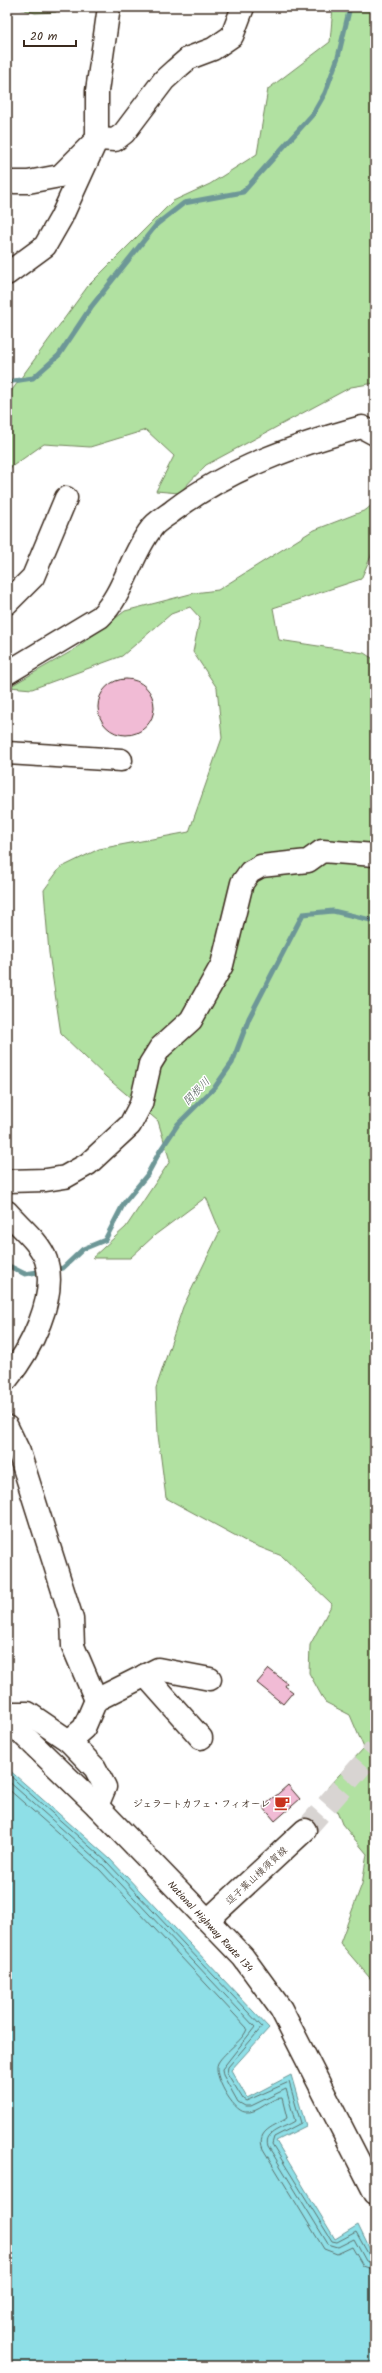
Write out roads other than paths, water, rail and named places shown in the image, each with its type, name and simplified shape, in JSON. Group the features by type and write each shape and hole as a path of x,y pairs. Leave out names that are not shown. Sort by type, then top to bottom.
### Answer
{"main road":[{"path":"7,274 45,246 61,218 97,139 97,91 109,7"},
{"path":"7,182 28,182 60,176 97,139 115,140 124,133 160,85 175,70 189,58 213,49 232,36 243,7"},
{"path":"7,673 100,618 110,608 137,547 152,527 193,496 276,454 321,438 362,427 375,434"},
{"path":"7,603 33,577 66,498"},
{"path":"7,753 121,760"},
{"path":"7,1181 46,1180 65,1177 88,1164 130,1126 141,1104 150,1064 160,1048 191,1020 222,966 242,883 250,872 261,866 308,861 322,851 375,855"},
{"path":"7,1212 38,1247 46,1259 49,1284 42,1319 19,1364 7,1379"},
{"path":"7,1427 19,1452 72,1619 73,1646 96,1700"},
{"path":"69,1740 84,1728 96,1700 158,1669 210,1679"},
{"path":"145,1675 201,1738"},
{"path":"7,1713 28,1713 69,1740 95,1768 105,1787 97,1806"},
{"name":"National Highway Route 134","path":"7,1719 97,1806 243,1957 281,2009 375,2193"},
{"name":"逗子葉山横須賀線","path":"208,1920 305,1830"}],"water":[{"path":"7,1768 110,1859 269,2028 231,2070 247,2098 291,2075 306,2126 276,2141 335,2239 358,2225 375,2260 375,2366 7,2366"}],"waterway":[{"path":"7,382 33,378 59,355 91,307 157,224 184,203 243,192 313,114 325,93 338,57 350,7"},
{"name":"関根川","path":"54,1270 63,1268 83,1249 105,1240 124,1203 147,1175 160,1151 178,1124 215,1087 232,1063 249,1018 303,914 333,911 375,921"},
{"name":"関根川","path":"7,1265 25,1274 44,1271"}],"tunnel":[{"path":"305,1830 375,1750"}],"place":[{"name":"ジェラートカフェ・フィオーレ","path":"282,1803"}]}
